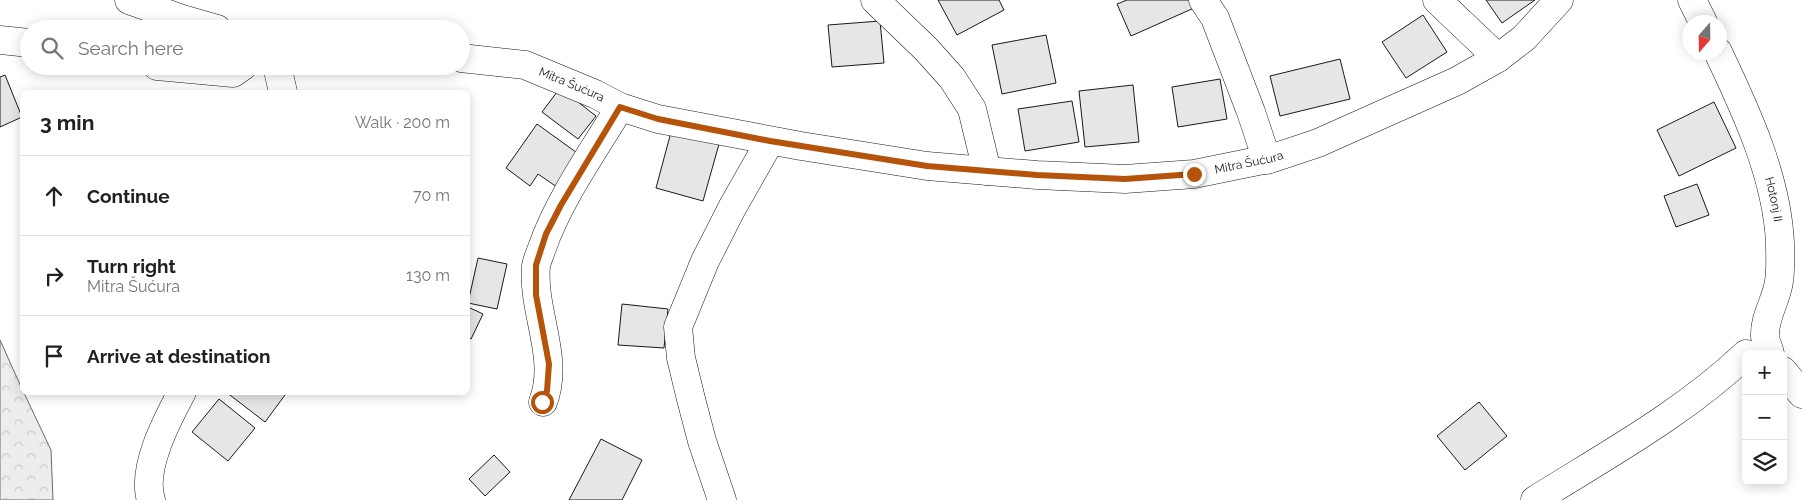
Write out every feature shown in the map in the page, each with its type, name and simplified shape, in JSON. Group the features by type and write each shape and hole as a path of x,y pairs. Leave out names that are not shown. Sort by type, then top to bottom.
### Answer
{"street":[{"path":"129,0 186,20"},
{"path":"875,0 926,49 952,78 972,109 987,171"},
{"path":"1203,0 1215,18 1267,160"},
{"path":"1437,0 1498,58"},
{"name":"Mitra Šućura","path":"470,59 525,65 595,94 620,107 658,119 770,141 927,166 1125,179 1194,174 1267,160 1318,143 1457,81 1498,58 1524,38 1559,0"},
{"path":"1692,0 1700,15"},
{"path":"0,40 20,42"},
{"name":"Hotonj II","path":"1722,60 1761,152 1773,191 1780,241 1779,281 1757,349"},
{"path":"279,75 283,90"},
{"path":"542,402 547,391 549,364 536,295 536,265 546,234 561,205 620,107"},
{"path":"722,500 702,441 691,399 681,358 678,327 705,261 732,208 770,141"},
{"path":"1535,500 1679,409 1757,349"},
{"path":"1787,376 1802,394"},
{"path":"152,500 149,494 152,457 181,395"}],"green space":[{"path":"0,340 20,385 20,395 25,395 51,450 53,500 0,500"}],"building":[{"path":"938,0 999,0 1004,10 957,35"},
{"path":"1127,0 1190,0 1194,8 1131,36 1117,4"},
{"path":"1486,0 1535,0 1502,23"},
{"path":"1423,15 1447,52 1406,78 1382,42"},
{"path":"880,21 884,63 832,67 828,25"},
{"path":"1046,35 1056,83 1002,94 992,45"},
{"path":"1340,59 1350,99 1280,116 1270,76"},
{"path":"5,75 20,112 20,118 0,127 0,77"},
{"path":"1220,79 1227,119 1178,127 1172,87"},
{"path":"1133,85 1139,142 1085,147 1079,91"},
{"path":"560,88 596,116 578,139 542,112"},
{"path":"1072,101 1079,142 1025,151 1018,109"},
{"path":"1714,102 1736,148 1679,176 1657,130"},
{"path":"537,124 580,155 557,187 538,174 530,186 506,168"},
{"path":"671,132 719,144 703,201 656,188"},
{"path":"1697,184 1709,215 1676,227 1664,196"},
{"path":"478,258 507,264 497,309 470,303 470,294"},
{"path":"622,304 668,309 664,348 618,345"},
{"path":"470,308 483,314 470,338"},
{"path":"230,395 285,395 265,422"},
{"path":"219,399 255,428 228,461 192,432"},
{"path":"1479,402 1507,436 1465,470 1437,436"},
{"path":"601,439 642,460 622,500 569,500"},
{"path":"494,455 510,472 485,496 469,479"}],"route":[{"path":"542,402 547,391 549,364 536,295 536,265 546,234 561,205 620,107 658,119 770,141 927,166 1037,175 1125,179 1194,174"}]}
